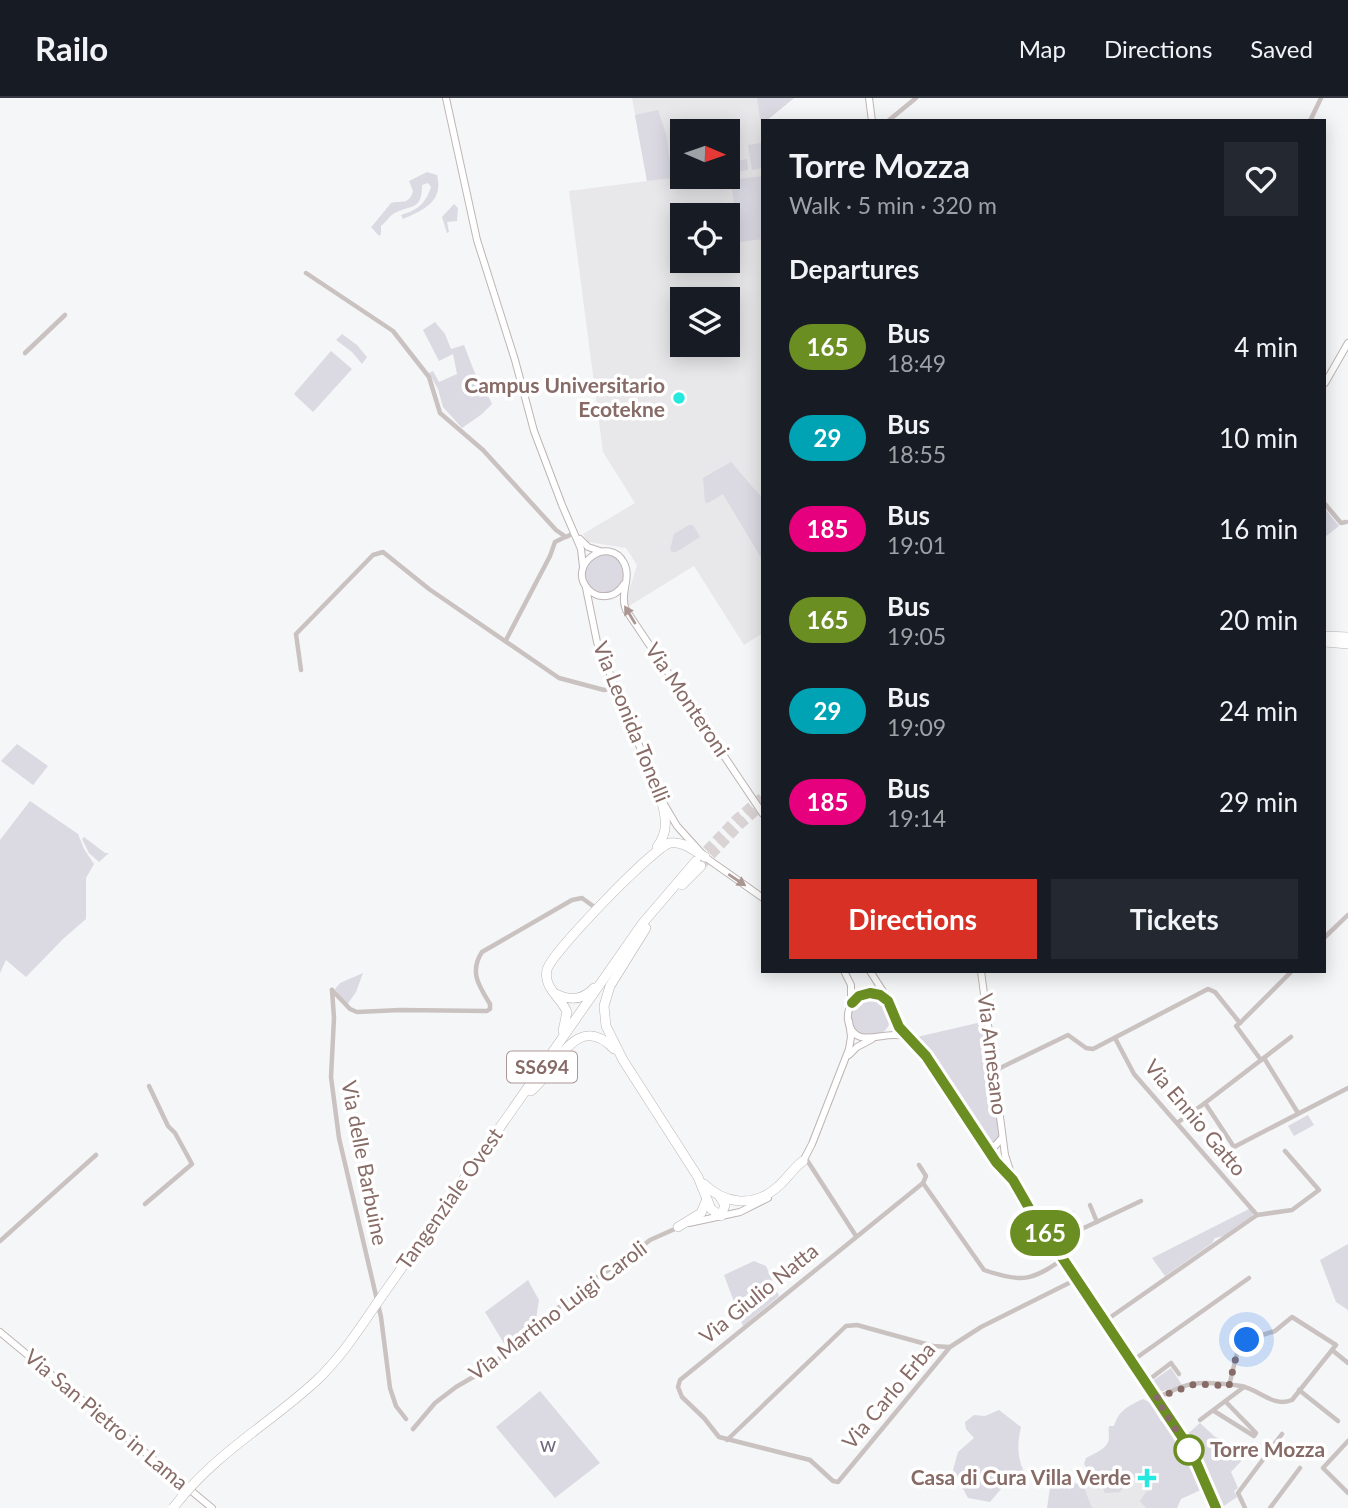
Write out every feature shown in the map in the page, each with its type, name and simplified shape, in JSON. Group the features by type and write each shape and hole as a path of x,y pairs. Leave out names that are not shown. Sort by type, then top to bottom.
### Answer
{"highway":[{"path":"1326,636 1348,638"},
{"path":"1326,642 1348,643"},
{"path":"652,855 665,832 661,799"},
{"path":"531,1087 531,1078 566,1026 567,1012 548,984 547,971 551,960 598,909 663,846 679,843 701,861"},
{"name":"Tangenziale Ovest","path":"531,1087 646,928 701,861"},
{"name":"Tangenziale Ovest","path":"180,1508 205,1478 329,1375 623,951 659,904 701,861"},
{"path":"622,1060 606,1026 606,999 610,986 646,928"},
{"path":"556,995 573,999 589,993 623,951"},
{"path":"531,1087 564,1050 578,1039 600,1038 612,1047 622,1060 698,1177 711,1209 721,1216 724,1205 720,1198 698,1177"},
{"path":"720,1198 738,1202 762,1197 776,1189 804,1159"},
{"path":"678,1227 701,1213 707,1202 706,1194"},
{"name":"Tangenziale Ovest","path":"173,1508 193,1483 222,1455 318,1378 396,1281"}],"main road":[{"path":"446,98 471,218 534,431 583,555 582,574 586,587 603,596 616,593 624,584"},
{"path":"869,98 872,119"},
{"path":"1326,381 1347,344"},
{"path":"576,534 588,547 605,551"},
{"path":"583,567 591,555 605,551"},
{"name":"Via Monteroni","path":"605,551 616,554 625,565 623,600 626,610 761,811"},
{"name":"Via Leonida Tonelli","path":"586,587 597,642 661,799 701,861 761,897"},
{"path":"845,973 851,985 849,1021 858,1035 874,1039 897,1034 913,1041"},
{"path":"871,973 888,1001 899,1027 926,1056 993,1156 1013,1180 1146,1382 1196,1462 1216,1508"},
{"name":"Via Arnesano","path":"983,973 1002,1138"},
{"path":"849,1008 855,999 864,994 880,995 888,1001"},
{"path":"882,1036 891,1027 894,1016"},
{"name":"Via Martino Luigi Caroli","path":"678,1227 746,1210 766,1199 793,1176 804,1159 843,1065 850,1043 849,1021"},
{"name":"Via Martino Luigi Caroli","path":"843,1065 853,1051 874,1039"},
{"path":"986,1143 995,1146 1002,1138"},
{"path":"1002,1138 1013,1180"},
{"path":"986,1143 1005,1155"},
{"path":"993,1156 1000,1158 1005,1155"},
{"name":"Via San Pietro in Lama","path":"0,1332 212,1508"}],"street":[{"path":"890,119 916,98"},
{"path":"1311,119 1321,98"},
{"path":"306,273 394,331 429,377 440,412 483,450 556,530 566,537"},
{"path":"25,353 65,315"},
{"path":"1326,505 1341,523 1346,522"},
{"path":"506,640 551,556 555,542 576,534"},
{"path":"301,670 296,634 377,552 388,555 429,589 565,680 604,690 615,688"},
{"name":"Via delle Barbuine","path":"406,1419 390,1388 381,1317 339,1138 331,1077 334,1018 332,990 349,1009 357,1012 487,1011 491,1006 475,974 482,952 572,900 582,898 598,909"},
{"path":"1326,936 1348,915"},
{"path":"1290,973 1236,1026 1300,1115 1348,1088"},
{"path":"994,1071 1068,1035 1090,1050 1208,989 1215,992 1240,1023"},
{"path":"1177,1123 1291,1037"},
{"name":"Via Ennio Gatto","path":"1115,1038 1134,1074 1257,1214"},
{"path":"145,1203 192,1164 176,1133 167,1126 149,1087"},
{"path":"1205,1102 1234,1147 1298,1112"},
{"path":"1105,1321 1257,1214 1292,1210 1319,1190 1285,1151"},
{"path":"0,1241 96,1155"},
{"path":"804,1159 856,1236"},
{"path":"919,1165 927,1178 923,1183 984,1270 1015,1278 1028,1278 1040,1275 1063,1259"},
{"name":"Via Giulio Natta","path":"727,1441 714,1433 704,1418 686,1403 678,1387 680,1380 923,1183"},
{"path":"1052,1243 1141,1201"},
{"path":"1090,1205 1097,1222"},
{"path":"1072,1213 1080,1230"},
{"name":"Via Martino Luigi Caroli","path":"413,1429 435,1403 487,1369 585,1285 650,1240 678,1227"},
{"path":"1132,1361 1249,1278"},
{"name":"Via Carlo Erba","path":"727,1441 810,1460 833,1481 838,1482 950,1347 976,1330 1077,1279"},
{"path":"1156,1398 1195,1384 1244,1387 1279,1402 1292,1399 1336,1345 1292,1317 1275,1331 1242,1343 1229,1386"},
{"path":"727,1441 846,1326 857,1325 933,1346 950,1347"},
{"path":"1332,1350 1348,1363"},
{"path":"1146,1382 1171,1363 1179,1374"},
{"path":"1200,1420 1244,1387"},
{"path":"1300,1390 1338,1421"},
{"path":"1214,1411 1254,1436 1256,1433 1226,1402"},
{"path":"1245,1508 1238,1493 1282,1434"},
{"path":"1347,1445 1323,1468 1348,1493"},
{"path":"1270,1508 1300,1468"}],"shaded area":[{"name":"Campus Universitario Ecotekne","path":"632,98 794,98 768,119 761,119 761,634 744,645 694,566 629,606 626,601 637,565 626,548 588,542 583,534 635,503 603,452 569,191 647,181"},
{"name":"Casa di Cura Villa Verde","path":"1166,1449 1162,1508 1064,1508 1062,1487 1098,1477"}],"green space":[{"path":"757,98 794,98 768,119 761,119 761,125"},
{"path":"658,110 666,134 670,178 647,181 635,115"},
{"path":"761,143 761,168 752,170 748,145"},
{"path":"747,159 748,170 740,171 740,160"},
{"path":"427,172 437,175 435,198 424,208 403,219 401,215 417,208 427,197 431,187 428,183 422,185 420,200 414,206 392,215 381,226 379,236 371,227 391,203 409,199 413,191 409,181"},
{"path":"761,176 761,239 740,242 740,203 734,203 732,189 740,189 740,179"},
{"path":"454,204 458,208 457,221 447,222 447,233 442,217"},
{"path":"435,322 445,334 451,349 464,345 476,376 479,377 492,404 462,428 443,407 438,389 429,373 433,371 439,382 457,374 453,354 439,361 423,330"},
{"path":"342,334 367,357 362,364 336,340"},
{"path":"331,351 352,369 313,412 294,394"},
{"path":"731,462 761,497 761,558 723,494 708,503 705,502 703,478"},
{"path":"1326,510 1339,526 1326,536"},
{"path":"693,525 700,537 672,552 670,549 674,534"},
{"path":"604,554 618,560 624,574 618,588 604,594 590,588 584,574 590,560"},
{"path":"17,744 48,766 33,785 1,761"},
{"path":"30,801 78,834 94,864 86,878 86,919 26,977 6,960 0,973 0,840"},
{"path":"84,837 105,853 109,853 99,862 89,853 82,839"},
{"path":"363,973 356,992 347,1005 335,989 340,983"},
{"path":"871,996 879,997 885,1002 890,1008 890,1024 885,1030 879,1035 871,1036 863,1035 857,1030 852,1024 851,1016 852,1008 857,1002 863,997"},
{"path":"986,1021 1000,1138 997,1143 991,1144 917,1037"},
{"path":"1308,1115 1314,1125 1294,1136 1288,1126"},
{"path":"1249,1209 1253,1213 1252,1216 1223,1236 1215,1238 1212,1243 1165,1276 1152,1258"},
{"path":"1348,1244 1348,1310 1336,1302 1320,1260"},
{"path":"754,1261 766,1266 779,1296 743,1326 724,1275"},
{"path":"528,1280 539,1300 535,1325 517,1337 518,1340 508,1350 485,1312"},
{"path":"1171,1368 1182,1385 1157,1393 1151,1382"},
{"name":"w","path":"540,1391 600,1463 555,1498 496,1427"},
{"path":"1143,1399 1151,1403 1161,1421 1175,1431 1193,1460 1205,1488 1181,1499 1177,1508 1146,1508 1140,1501 1146,1492 1152,1490 1153,1482 1148,1477 1122,1480 1123,1487 1120,1492 1105,1493 1098,1479 1092,1477 1084,1464 1086,1458 1106,1445 1109,1426 1114,1426 1121,1412"},
{"path":"999,1410 1021,1427 1018,1450 1024,1472 1017,1479 1006,1483 990,1502 968,1498 953,1470 958,1452 974,1438 966,1429 965,1422 974,1415 985,1416"},
{"path":"1200,1423 1214,1436 1247,1455 1231,1472 1238,1488 1234,1491 1237,1497 1221,1508 1199,1457 1182,1430 1190,1432"},
{"path":"1072,1482 1084,1488 1092,1508 1047,1508 1050,1488"}],"tunnel":[{"path":"697,860 736,819 761,798"},
{"path":"702,865 761,807"}],"bus line":[{"name":"165","path":"852,1003 859,996 875,993 891,1004 899,1027 926,1056 996,1162 1013,1180 1029,1208 1166,1411 1196,1462 1216,1508"}],"place":[{"name":"Campus Universitario Ecotekne","path":"679,398"},
{"name":"Torre Mozza","path":"1189,1450"},
{"name":"Casa di Cura Villa Verde","path":"1147,1478"}],"route":[{"path":"1189,1450 1156,1398 1195,1384 1229,1386 1238,1349 1247,1340"}]}
